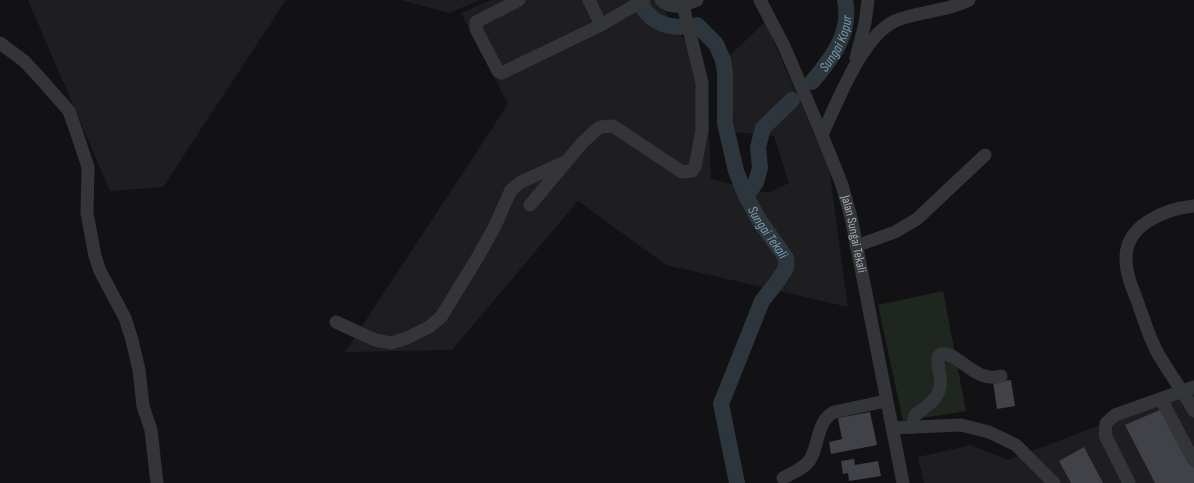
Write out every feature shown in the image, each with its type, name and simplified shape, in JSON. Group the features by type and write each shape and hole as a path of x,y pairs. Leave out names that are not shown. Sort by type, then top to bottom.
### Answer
{"street":[{"path":"519,0 476,22 476,29 498,71 502,73 601,25 638,3"},
{"path":"589,0 601,25"},
{"path":"661,0 667,5 683,5 697,0"},
{"name":"Jalan Sungai Tekali","path":"760,0 778,33 842,185 851,217 903,483"},
{"path":"855,66 865,23 868,0"},
{"path":"822,135 855,66 882,29 896,20 951,7 969,0"},
{"path":"530,205 570,160 582,144 600,127 613,126 682,172 688,173 695,167 702,130 702,83 683,5"},
{"path":"0,43 24,61 69,111 88,167 87,213 91,240 98,266 125,318 132,340 139,370 143,406 151,430 158,483"},
{"path":"856,246 895,232 917,219 985,156"},
{"path":"336,322 375,340 391,343 407,338 429,327 441,317 479,255 495,226 511,190 521,182 570,160"},
{"path":"1194,206 1170,211 1145,223 1132,238 1126,259 1130,282 1156,349 1189,389 1194,411"},
{"path":"912,427 915,415 934,401 940,393 941,378 938,356 941,354 948,355 978,374 991,378 1001,376"},
{"path":"1129,483 1104,435 1106,423 1115,415 1189,389"},
{"path":"1161,399 1194,461"},
{"path":"783,478 804,466 811,459 818,435 828,415 834,412 886,401"},
{"path":"892,428 961,424 989,432 1016,445 1054,483"}],"shaded area":[{"path":"28,0 286,0 163,187 110,191"},
{"path":"401,0 480,0 449,13"},
{"path":"491,0 657,0 707,74 711,179 768,193 789,183 774,136 735,132 727,58 765,22 829,168 848,307 666,265 578,201 452,350 345,352 508,104 461,13"},
{"path":"943,291 966,411 903,421 878,305"},
{"path":"1194,389 1194,483 924,483 918,457 971,445 1008,460"}],"building":[{"path":"1011,380 1015,406 997,409 993,382"},
{"path":"1162,409 1194,467 1194,483 1155,483 1125,425"},
{"path":"870,412 877,445 831,454 829,442 842,439 838,418"},
{"path":"1084,447 1103,483 1071,483 1059,461"},
{"path":"854,459 855,465 878,461 881,476 849,481 848,473 843,474 841,461"}],"waterway":[{"name":"Sungai Tekali","path":"638,0 646,12 655,20 674,27 681,27"},
{"name":"Sungai Kapur","path":"812,82 827,64 839,44 846,23 845,0"},
{"name":"Sungai Tekali","path":"697,25 716,44 723,60 725,73 725,123 736,171 746,196 759,220 786,258 786,268 762,301 721,404 737,483"},
{"name":"Sungai Kapur","path":"746,196 756,182 760,168 758,147 763,128 792,100"}]}
